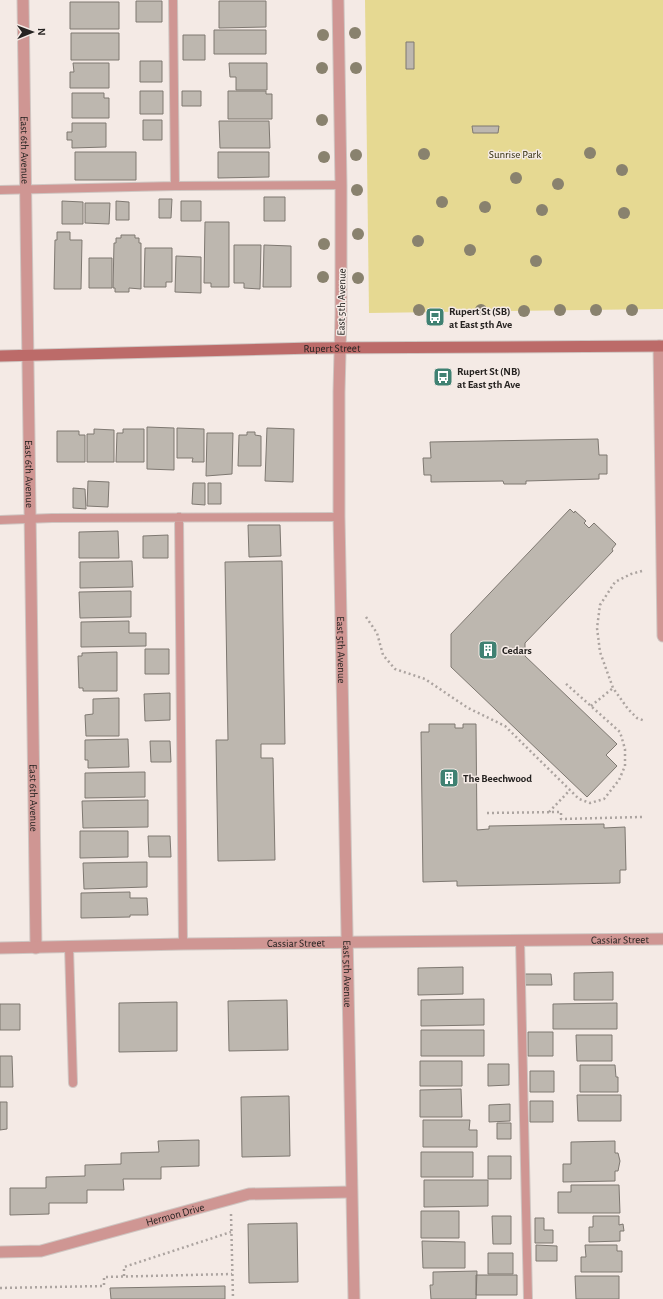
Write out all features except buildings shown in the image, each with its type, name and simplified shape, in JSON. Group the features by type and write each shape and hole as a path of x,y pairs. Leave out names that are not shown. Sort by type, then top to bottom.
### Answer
{"main road":[{"name":"Rupert Street","path":"0,356 340,348 661,346"}],"street":[{"name":"East 6th Avenue","path":"24,0 29,519 36,948"},
{"name":"East 5th Avenue","path":"338,0 341,185 339,518 354,1299"},
{"path":"661,346 663,636"},
{"name":"Cassiar Street","path":"0,948 184,944 663,939"},
{"name":"Hermon Drive","path":"0,1252 40,1251 249,1194 351,1192"}],"lane":[{"path":"173,0 175,186"},
{"path":"0,190 175,186 341,185"},
{"path":"179,517 184,944"},
{"path":"0,520 179,517 339,518"},
{"path":"520,940 528,1299"},
{"path":"69,947 73,1084"}],"path":[{"path":"642,571 631,574 615,582 600,605 597,628 600,652 613,688 628,709 637,718 645,721"},
{"path":"366,617 377,633 383,655 394,669 426,679 468,708 505,726 579,799 590,803 604,799 619,780 625,766 625,749 620,732 564,682"},
{"path":"591,706 613,688"},
{"path":"549,812 570,790"},
{"path":"487,813 561,812 561,819 642,817"},
{"path":"231,1212 233,1299"},
{"path":"124,1276 124,1267 231,1232"},
{"path":"0,1288 104,1286 104,1277 232,1274"}],"green space":[{"name":"Sunrise Park","path":"365,0 663,0 663,309 369,313"}],"place":[{"name":"Rupert St (SB) at East 5th Ave","path":"435,317"},
{"name":"Rupert St (NB) at East 5th Ave","path":"443,377"},
{"name":"Cedars","path":"488,650"},
{"name":"The Beechwood","path":"449,778"}]}
